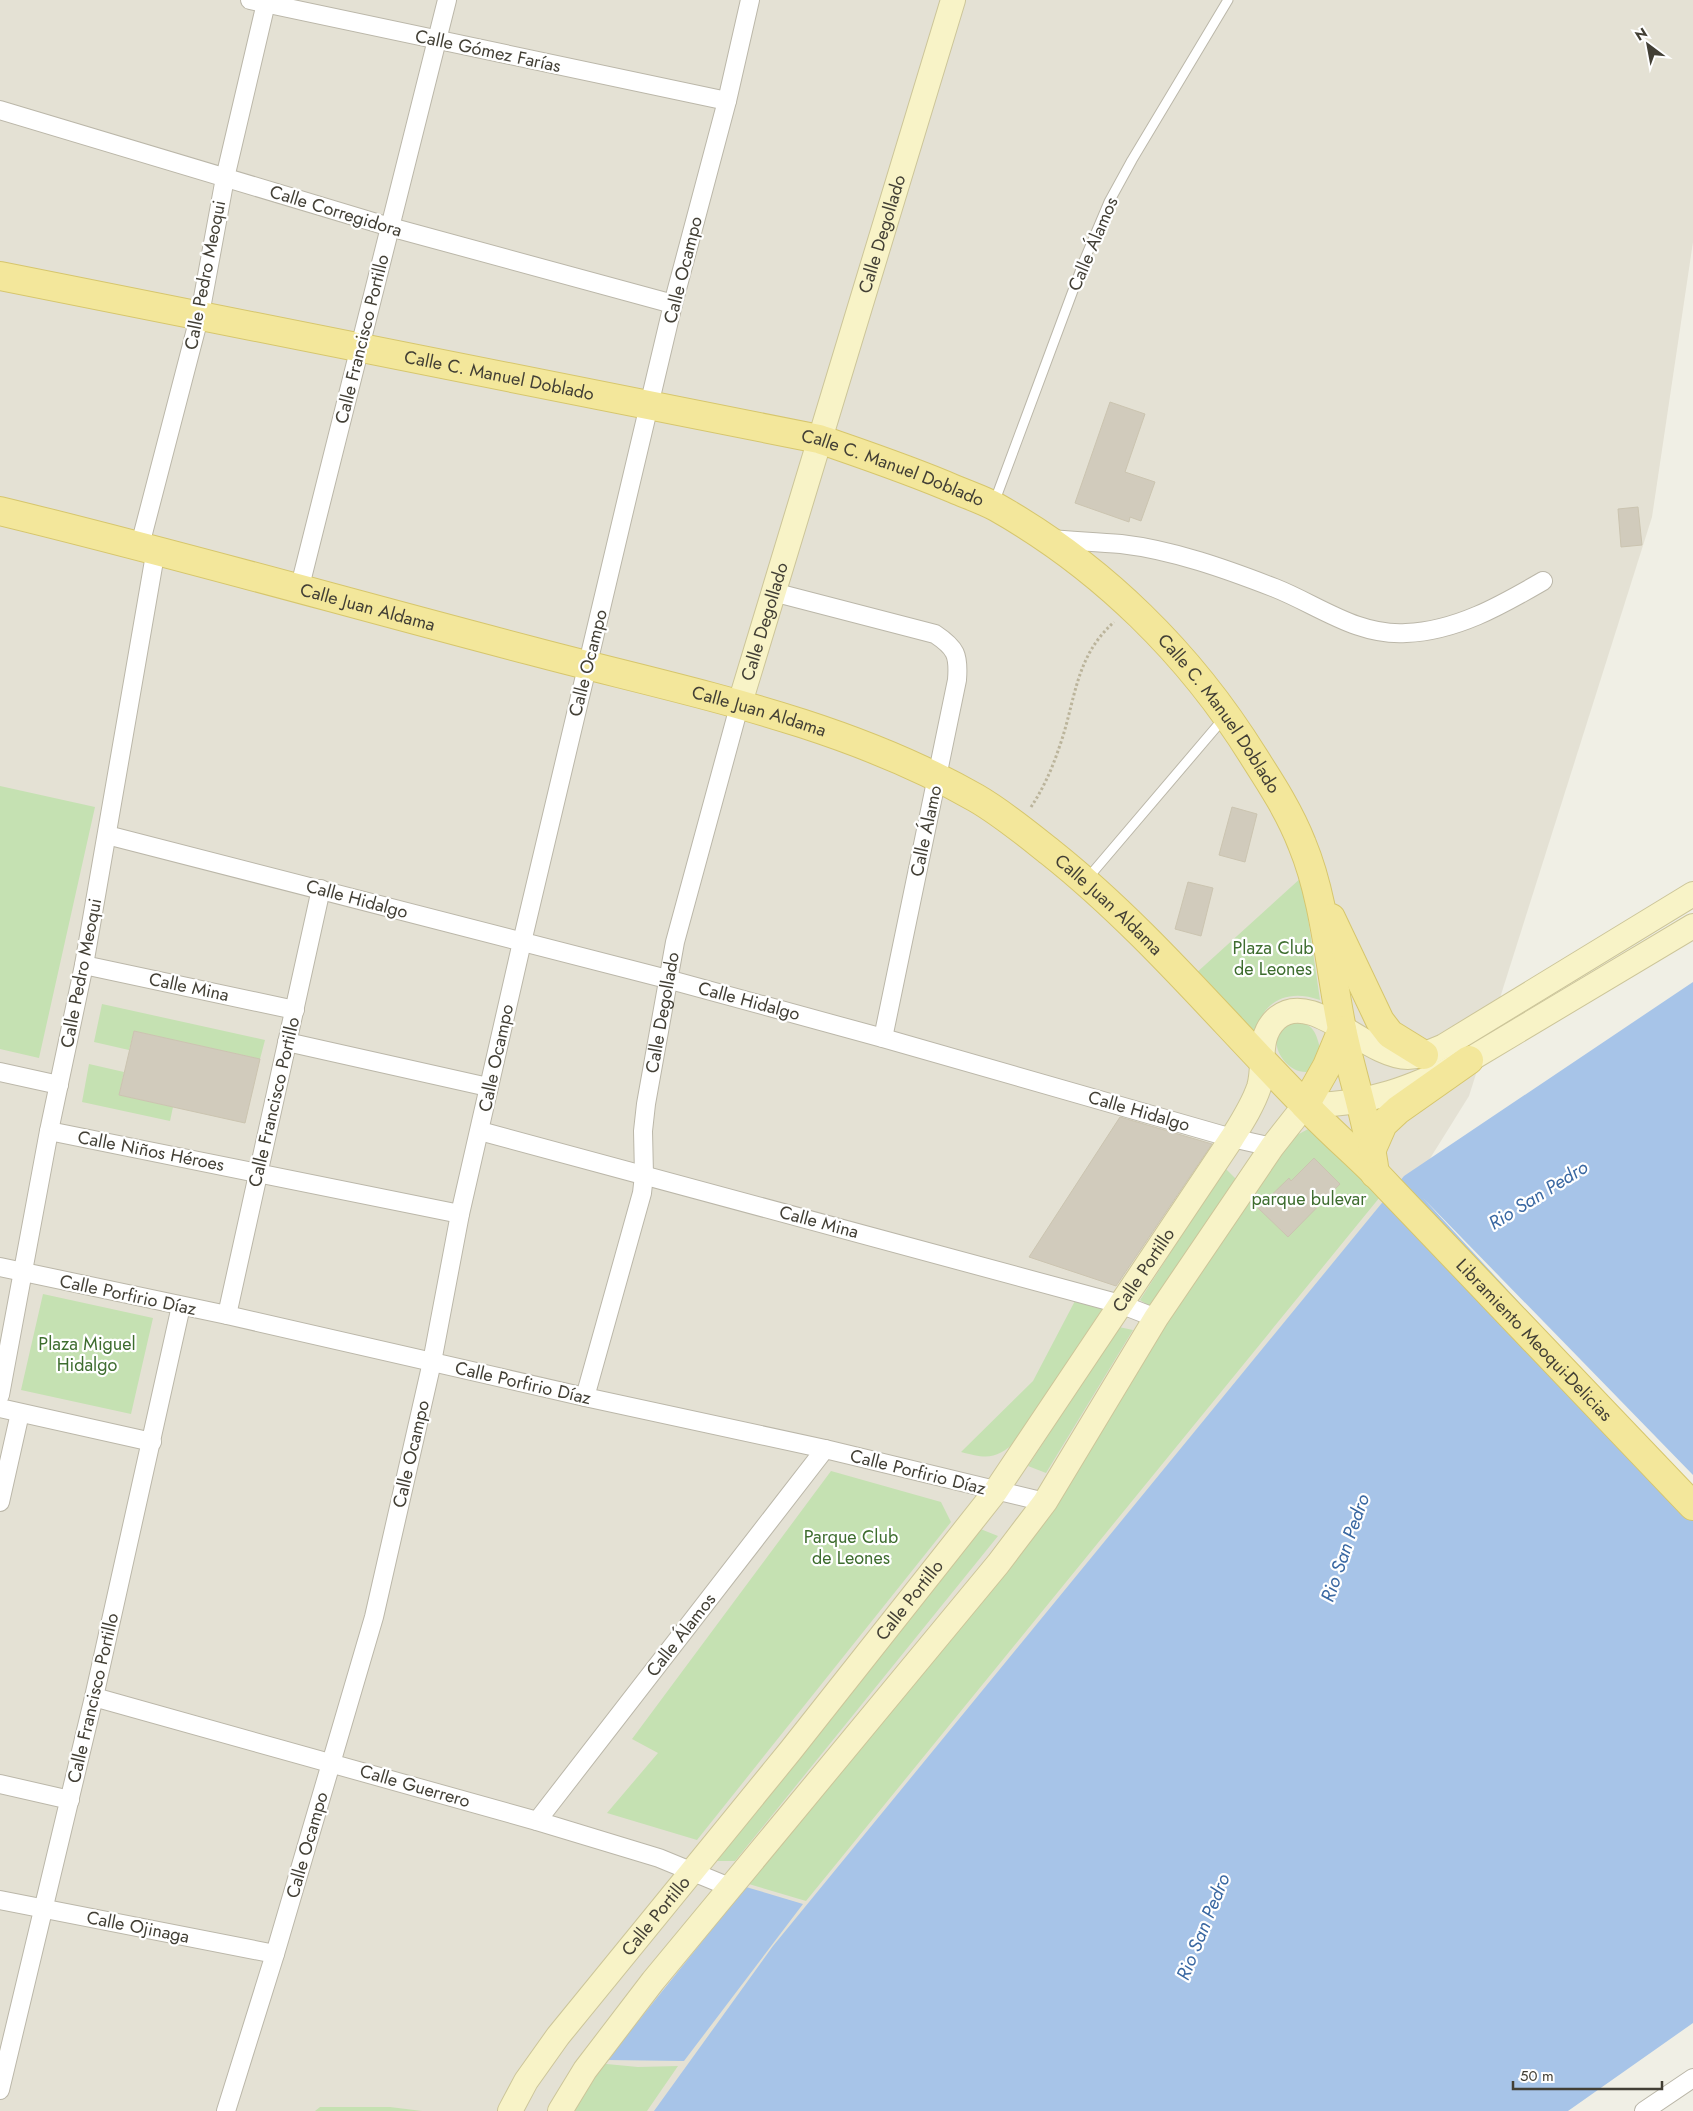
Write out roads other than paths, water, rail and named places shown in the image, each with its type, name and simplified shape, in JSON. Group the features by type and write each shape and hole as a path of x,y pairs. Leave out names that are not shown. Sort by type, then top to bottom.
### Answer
{"main road":[{"name":"Calle C. Manuel Doblado","path":"0,276 200,314 819,439 912,471 993,506 1046,539 1082,564 1131,606 1185,661 1227,714 1281,798 1303,844 1315,882 1342,1030 1376,1168"},
{"name":"Calle Juan Aldama","path":"0,510 148,547 299,590 587,666 740,703 856,743 937,777 980,800 1086,880 1142,933 1304,1105 1376,1168"},
{"path":"1315,882 1380,1021 1390,1034 1424,1055"},
{"path":"1304,1105 1327,1066 1342,1030"},
{"path":"1376,1168 1383,1124 1398,1110 1469,1060"},
{"name":"Libramiento Meoqui-Delicias","path":"1376,1168 1693,1506"}],"street":[{"name":"Calle Francisco Portillo","path":"299,590 447,0"},
{"name":"Calle Ocampo","path":"226,2111 275,1954 374,1617 432,1362 460,1214 480,1131 488,1087 674,304 727,101 750,0"},
{"name":"Calle Degollado","path":"585,1397 638,1209 644,1175 642,1151 646,1104 667,979 683,909 740,703 953,0"},
{"name":"Calle Gómez Farías","path":"258,2 290,4 437,40 727,101"},
{"name":"Calle Pedro Meoqui","path":"0,1395 49,1131 84,965 108,835 148,547 200,314 258,2"},
{"name":"Calle Corregidora","path":"0,110 390,227 674,304"},
{"path":"1046,539 1123,544 1170,553 1276,588 1320,611 1363,628 1404,634 1438,630 1492,610 1543,582"},
{"name":"Calle Álamo","path":"773,592 934,634 954,651 958,661 957,680 883,1038"},
{"name":"Calle Hidalgo","path":"108,835 667,979 883,1038 1232,1138 1272,1147"},
{"name":"Calle Francisco Portillo","path":"227,1315 322,889"},
{"path":"1424,1055 1444,1046 1693,894"},
{"path":"560,2111 596,2055 653,1981 992,1572 1045,1502 1156,1318 1272,1147 1304,1105 1334,1106 1359,1102 1442,1073 1469,1060 1693,926"},
{"name":"Calle Mina","path":"84,965 295,1010"},
{"name":"Calle Portillo","path":"510,2111 526,2081 558,2036 691,1870 791,1750 995,1492 1232,1138 1259,1088 1263,1040 1268,1028 1285,1013 1304,1010 1313,1012 1370,1046 1392,1055 1407,1057 1424,1055"},
{"path":"287,1042 488,1087"},
{"path":"0,1072 59,1085"},
{"name":"Calle Niños Héroes","path":"49,1131 460,1214"},
{"name":"Calle Mina","path":"480,1131 1120,1304 1156,1318"},
{"name":"Calle Porfirio Díaz","path":"0,1267 227,1315 585,1397 825,1449 995,1492 1045,1502"},
{"name":"Calle Francisco Portillo","path":"0,2090 94,1697 181,1306"},
{"path":"0,1408 152,1442"},
{"path":"0,1502 20,1413"},
{"name":"Calle Álamos","path":"537,1821 825,1449"},
{"name":"Calle Guerrero","path":"94,1697 537,1821 691,1870 732,1888"},
{"path":"0,1784 70,1800"},
{"name":"Calle Ojinaga","path":"0,1900 275,1954"},
{"path":"1644,2111 1693,2078"}],"lane":[{"name":"Calle Álamos","path":"993,506 1084,261 1109,202 1132,160 1228,0"},
{"path":"1086,880 1227,714"}],"water":[{"name":"Rio San Pedro","path":"1693,982 1693,1475 1423,1198 1693,1491 1693,2023 1568,2111 654,2111 773,1946 1404,1176"},
{"path":"746,1887 803,1904 684,2061 607,2060"}],"park label":[{"name":"Plaza Club de Leones","path":"1273,958"},
{"name":"parque bulevar","path":"1309,1199"},
{"name":"Plaza Miguel Hidalgo","path":"87,1354"},
{"name":"Parque Club de Leones","path":"851,1547"}]}
